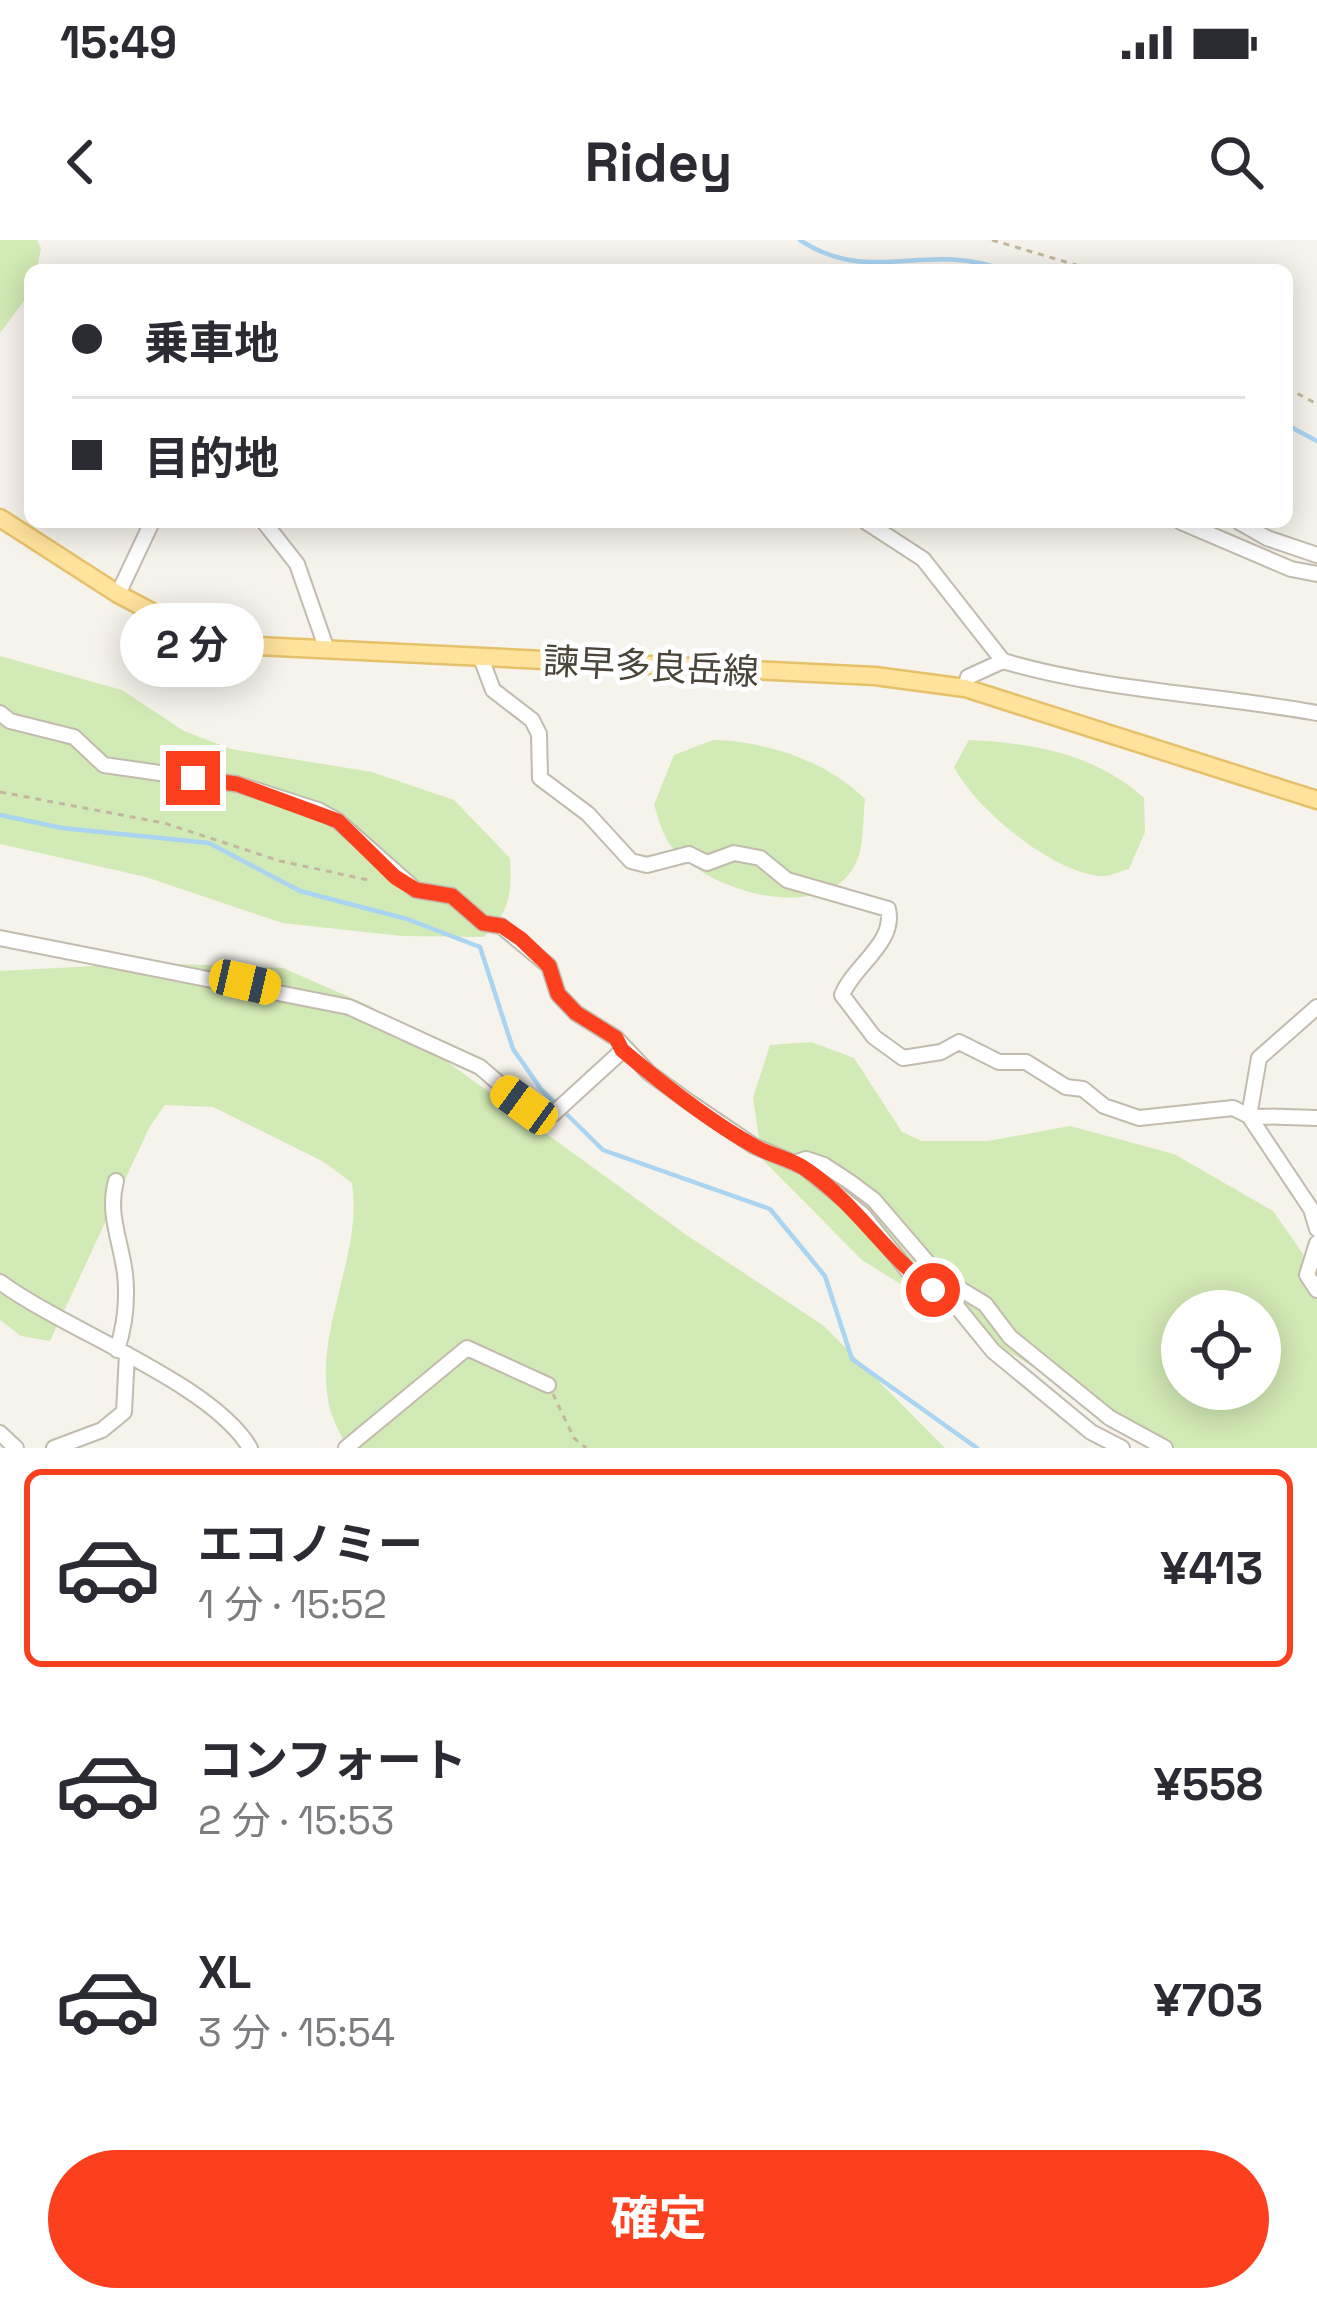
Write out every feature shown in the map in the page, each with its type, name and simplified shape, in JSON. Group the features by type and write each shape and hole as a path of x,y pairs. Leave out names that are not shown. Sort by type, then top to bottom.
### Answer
{"main road":[{"name":"諫早多良岳線","path":"0,518 118,594 188,631 257,646 875,676 965,688 1317,800"}],"street":[{"path":"118,594 149,528"},
{"path":"269,528 297,564 327,650"},
{"path":"875,528 923,559 1003,661"},
{"path":"1195,528 1292,569 1317,574"},
{"path":"1250,528 1317,555"},
{"path":"481,658 493,690 532,720 539,734 540,778 588,814 631,861 647,865 689,854 707,863 734,854 760,858 787,880 887,909 890,920 883,943 852,970 842,995 874,1037 904,1058 940,1052 959,1042 999,1062 1026,1062 1066,1087 1083,1089 1103,1106 1139,1118 1233,1108 1249,1116 1317,1118"},
{"path":"965,688 968,677 1003,661 1142,690 1214,694 1317,713"},
{"path":"0,712 10,721 74,736 104,765 237,784 338,821 395,877 416,890 452,896 483,923 502,926 549,966 558,994 576,1013 616,1038 622,1050 754,1146 794,1163 863,1215 908,1271 958,1308 993,1351 1091,1432 1122,1448"},
{"path":"0,938 350,1007 480,1067 524,1105 553,1114 622,1050"},
{"path":"1317,1007 1259,1058 1249,1116 1311,1209 1317,1229"},
{"path":"794,1163 806,1159 850,1181 874,1200 940,1277 985,1304 1010,1337 1110,1418 1165,1448"},
{"path":"54,1448 102,1430 124,1412 125,1274 110,1204 116,1181"},
{"path":"1317,1244 1307,1275 1317,1290"},
{"path":"0,1282 86,1337 122,1352 238,1427 250,1448"},
{"path":"346,1448 467,1348 548,1385"},
{"path":"0,1433 16,1448"}],"path":[{"path":"992,240 1073,264"},
{"path":"0,792 164,823 280,861 374,881"},
{"path":"548,1385 574,1438 586,1448"}],"green space":[{"path":"0,240 37,240 41,248 38,264 24,264 24,301 0,333"},
{"path":"0,656 122,690 184,731 231,749 372,772 454,800 510,858 510,892 504,910 484,937 402,936 282,923 146,877 0,844"},
{"path":"713,740 754,744 795,756 833,774 865,799 859,855 845,879 823,892 796,898 766,896 707,875 683,858 667,840 654,805 674,755"},
{"path":"969,740 1017,744 1084,761 1144,798 1145,832 1129,869 1105,876 1082,872 1017,836 979,801 954,767"},
{"path":"151,963 283,968 370,1006 685,1234 824,1326 945,1448 347,1448 330,1410 326,1377 332,1321 351,1239 352,1183 324,1162 213,1107 165,1105 150,1126 50,1341 21,1336 0,1320 0,971"},
{"path":"811,1042 854,1058 902,1132 922,1141 988,1141 1070,1126 1174,1154 1273,1211 1317,1274 1317,1448 1163,1448 862,1260 762,1159 753,1098 770,1045"}],"waterway":[{"path":"800,240 851,260 949,259 982,264"},
{"path":"1293,428 1317,441"},
{"path":"0,815 62,828 209,843 300,891 407,919 480,947 513,1049 541,1089 603,1150 770,1209 825,1276 852,1359 977,1448"}],"route":[{"path":"193,778 237,784 318,810 338,821 395,877 416,890 452,896 483,923 502,926 521,939 549,966 558,994 576,1013 616,1038 622,1050 649,1073 754,1146 804,1167 863,1215 908,1271 933,1290"}]}
